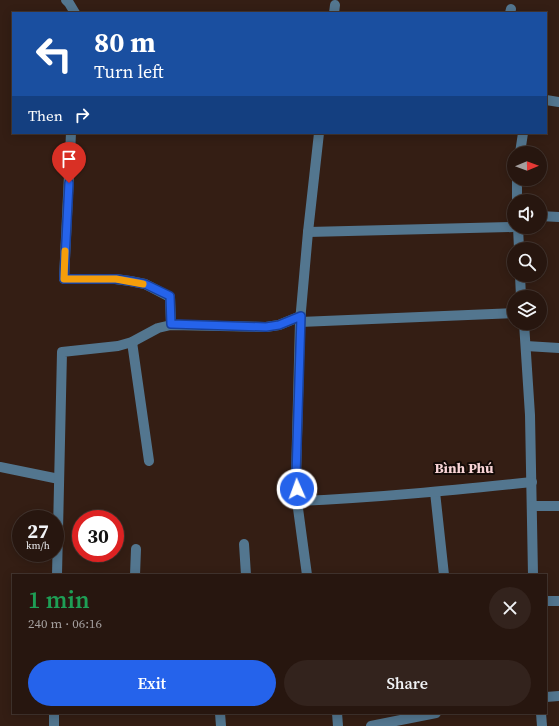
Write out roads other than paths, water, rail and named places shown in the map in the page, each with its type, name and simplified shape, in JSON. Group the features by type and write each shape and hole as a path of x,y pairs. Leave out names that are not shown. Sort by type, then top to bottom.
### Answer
{"street":[{"path":"66,0 70,3 74,12"},
{"path":"547,100 559,102"},
{"path":"71,134 64,279 116,279 145,284 170,296 171,324"},
{"path":"307,574 297,501 296,476 301,319 308,232 319,134"},
{"path":"521,146 523,134"},
{"path":"547,216 559,217"},
{"path":"308,232 507,227"},
{"path":"57,574 62,352 118,346 132,342 158,328 171,324 266,327 301,319 507,314"},
{"path":"525,330 530,415 533,574"},
{"path":"132,342 149,461"},
{"path":"526,346 559,348"},
{"path":"0,467 59,479"},
{"path":"297,501 352,499 532,482"},
{"path":"435,492 444,574"},
{"path":"532,506 559,506"},
{"path":"244,544 246,574"},
{"path":"135,574 136,549"},
{"path":"547,601 559,601"},
{"path":"547,697 559,696"},
{"path":"54,714 54,726"},
{"path":"220,714 221,726"},
{"path":"337,714 338,726"},
{"path":"371,726 431,714"},
{"path":"540,714 542,726"}],"district":[{"name":"Bình Phú","path":"464,468"}]}
